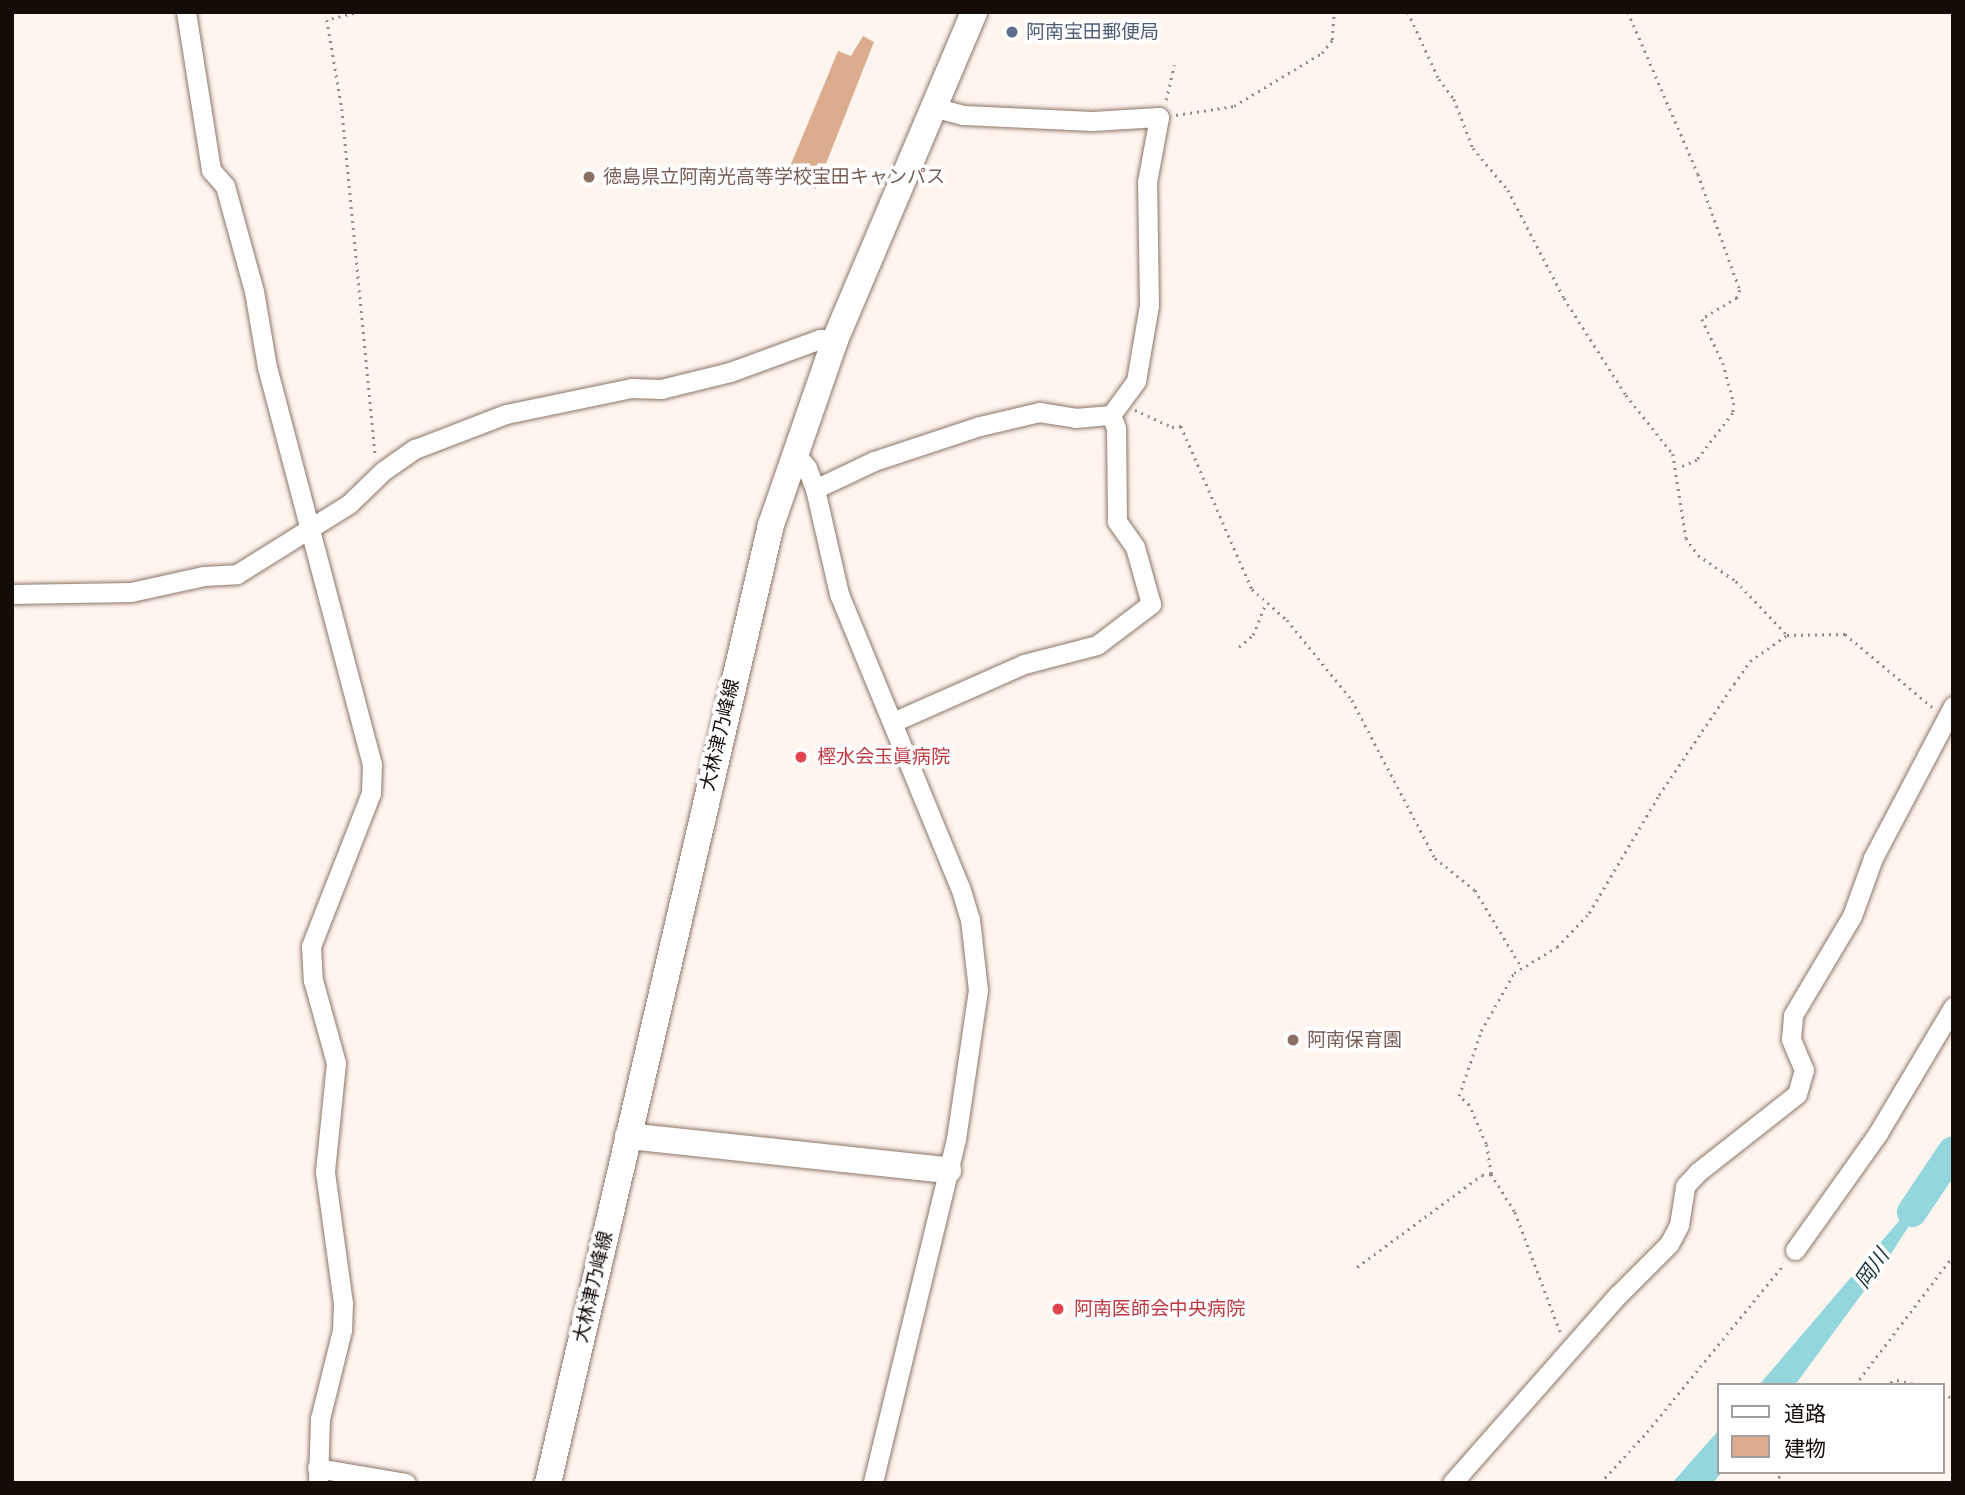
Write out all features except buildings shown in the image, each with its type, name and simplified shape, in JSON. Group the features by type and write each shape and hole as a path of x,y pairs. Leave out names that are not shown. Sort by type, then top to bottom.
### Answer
{"main road":[{"name":"大林津乃峰線","path":"548,1483 747,617 794,453 835,340 974,12"},
{"path":"628,1136 948,1170"}],"street":[{"path":"186,12 211,170 225,186 254,290 267,367 313,527 372,764 371,793 311,946 313,980 336,1063 325,1172 343,1303 342,1330 320,1419 317,1476 406,1483"},
{"path":"893,722 1024,664 1097,645 1151,604 1135,547 1117,521 1116,428 1117,409 1136,381 1149,305 1147,182 1159,117 1092,121 963,115 934,107"},
{"path":"12,594 131,592 204,576 237,574 349,505 383,471 415,450 535,405 631,388 661,389 730,372 820,339 835,340"},
{"path":"815,489 874,461 980,426 1040,412 1075,418 1117,409"},
{"path":"794,453 807,468 815,489 839,594 893,722 970,919 977,1015 948,1170 873,1483"},
{"path":"1452,1483 1570,1349 1669,1244 1679,1225 1685,1186 1698,1172 1797,1094 1804,1070 1791,1039 1793,1015 1852,916 1873,858 1949,712"},
{"path":"1795,1250 1878,1133 1953,1007"}],"path":[{"path":"361,12 327,20 342,109 375,458 383,471"},
{"path":"1159,117 1234,106 1322,53 1332,40 1334,12"},
{"path":"1408,12 1439,79 1454,99 1473,148 1508,190 1564,298 1679,468 1686,538 1698,555 1736,582 1787,635"},
{"path":"1628,12 1698,174 1740,290 1737,298 1702,320 1723,363 1734,403 1732,413 1697,460 1679,468"},
{"path":"1159,117 1173,85 1174,65"},
{"path":"1117,409 1181,426 1232,550 1265,605 1287,620 1352,700 1435,858 1475,890 1522,968"},
{"path":"1239,647 1253,635 1265,605"},
{"path":"1570,1349 1563,1340 1514,1212 1491,1174 1478,1124 1469,1105 1459,1096 1481,1031 1514,973 1557,947 1590,913 1659,795 1750,661 1787,635 1845,634 1949,712"},
{"path":"1357,1267 1482,1175 1491,1174"},
{"path":"1600,1483 1647,1432 1795,1250"},
{"path":"1857,1383 1953,1256"},
{"path":"1889,1383 1897,1380 1910,1383"}],"water":[{"path":"1951,1160 1889,1257 1796,1383 1761,1383"},
{"path":"1716,1433 1716,1474 1720,1474 1713,1483 1672,1483"}],"waterway":[{"name":"岡川","path":"1912,1212 1953,1151"}],"place":[{"name":"阿南宝田郵便局","path":"1012,32"},
{"name":"徳島県立阿南光高等学校宝田キャンパス","path":"589,177"},
{"name":"樫水会玉眞病院","path":"801,757"},
{"name":"阿南保育園","path":"1293,1040"},
{"name":"阿南医師会中央病院","path":"1058,1309"}]}
